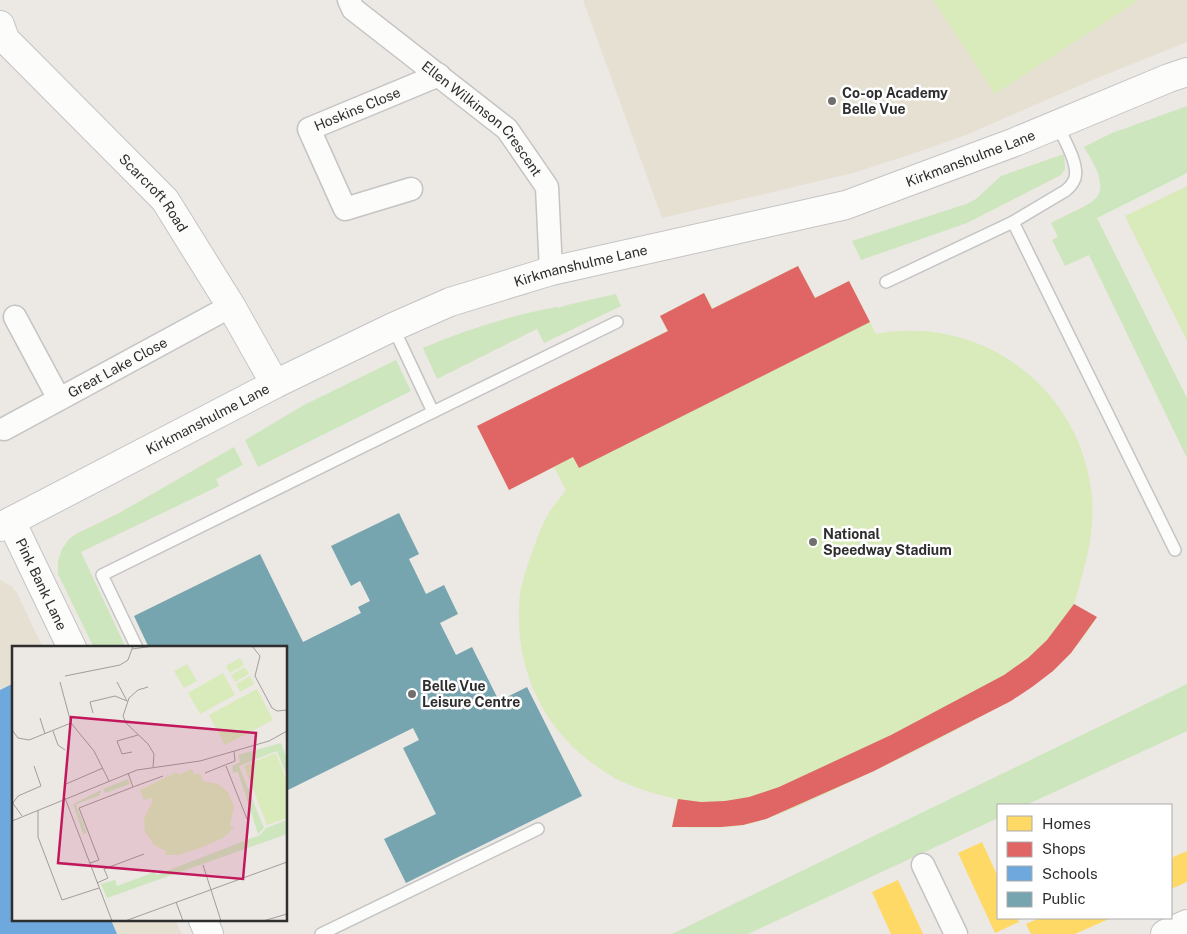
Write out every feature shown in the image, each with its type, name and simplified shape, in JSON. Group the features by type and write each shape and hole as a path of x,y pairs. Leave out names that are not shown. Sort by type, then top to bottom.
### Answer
{"street":[{"name":"Ellen Wilkinson Crescent","path":"349,0 353,9 507,128 547,187 551,270"},
{"name":"Scarcroft Road","path":"2,35 166,200 231,306 275,384"},
{"name":"Kirkmanshulme Lane","path":"5,524 275,384 393,327 450,302 551,270 846,205 1006,146 1187,72"},
{"name":"Hoskins Close","path":"411,190 345,208 309,129 439,75"},
{"name":"Great Lake Close","path":"4,429 231,306"},
{"path":"15,317 59,399"},
{"name":"Pink Bank Lane","path":"5,524 71,646"},
{"path":"923,865 956,934"},
{"path":"204,922 209,934"},
{"path":"1165,934 1187,924"}],"lane":[{"path":"886,282 1013,222 1065,192 1072,185 1075,177 1070,152 1057,124"},
{"path":"1013,222 1175,550"},
{"path":"136,646 102,575 617,322"},
{"path":"393,327 433,412"},
{"path":"321,934 538,829"}],"shaded area":[{"name":"Co-op Academy Belle Vue","path":"583,0 1187,0 1187,42 1090,81 966,135 915,153 853,173 662,218"},
{"path":"0,580 11,586 17,593 42,646 12,646 12,922 176,922 182,934 0,934"}],"green space":[{"path":"933,0 1139,0 995,94"},
{"path":"1187,106 1187,173 1097,218 1187,398 1187,458 1089,255 1065,266 1052,240 1058,237 1051,223 1093,201 1099,193 1098,173 1084,147 1112,133"},
{"path":"1064,154 1065,169 1061,175 967,223 861,260 852,241 966,204 976,199 1001,176"},
{"path":"1187,186 1187,341 1125,216"},
{"name":"National Speedway Stadium","path":"798,266 815,298 849,281 876,334 914,331 951,335 986,347 1017,365 1044,389 1066,418 1082,451 1091,489 1092,518 1089,547 1074,604 1097,617 1070,653 1043,679 1006,702 910,754 794,808 757,822 726,827 672,827 677,799 629,785 588,760 556,728 534,691 522,649 519,627 521,591 542,526 550,511 566,490 554,467 509,490 477,426 667,331 660,316 704,293 713,308"},
{"path":"616,294 621,306 544,343 537,329 437,379 423,348 472,329 506,319"},
{"path":"396,360 411,391 258,467 245,440 304,405"},
{"path":"234,447 243,465 216,479 219,486 81,552 125,646 93,646 58,574 58,561 62,549 69,539 119,513"},
{"path":"1187,684 1187,731 1028,804 997,804 997,818 748,934 672,934"}],"building: Homes":[{"path":"982,842 997,875 997,919 1018,919 1019,922 995,933 958,853"},
{"path":"1187,851 1187,882 1172,889 1172,858"},
{"path":"898,880 923,934 891,934 872,892"},
{"path":"1038,919 1109,919 1075,934 1031,934 1026,924"}],"building: Shops":[{"path":"798,266 815,298 849,281 870,322 579,468 573,457 509,490 477,426 668,331 660,316 704,293 712,309"},
{"path":"1074,604 1097,617 1071,653 1053,671 1011,701 874,771 766,819 743,825 721,827 672,827 678,799 701,802 725,801 749,797 779,787 891,735 1004,675 1028,658 1047,640"}],"building: Schools":[{"path":"12,684 12,922 112,922 117,934 0,934 0,690"}],"building: Public":[{"name":"Belle Vue Leisure Centre","path":"399,513 419,554 409,559 426,594 444,585 458,614 440,623 456,655 472,647 499,701 527,687 582,796 406,883 384,839 436,814 403,748 419,740 413,728 288,790 288,646 148,646 134,616 260,554 303,642 361,613 358,607 370,601 360,581 351,586 331,546"}],"place":[{"name":"Co-op Academy Belle Vue","path":"832,101"},
{"name":"National Speedway Stadium","path":"813,542"},
{"name":"Belle Vue Leisure Centre","path":"412,694"}]}
